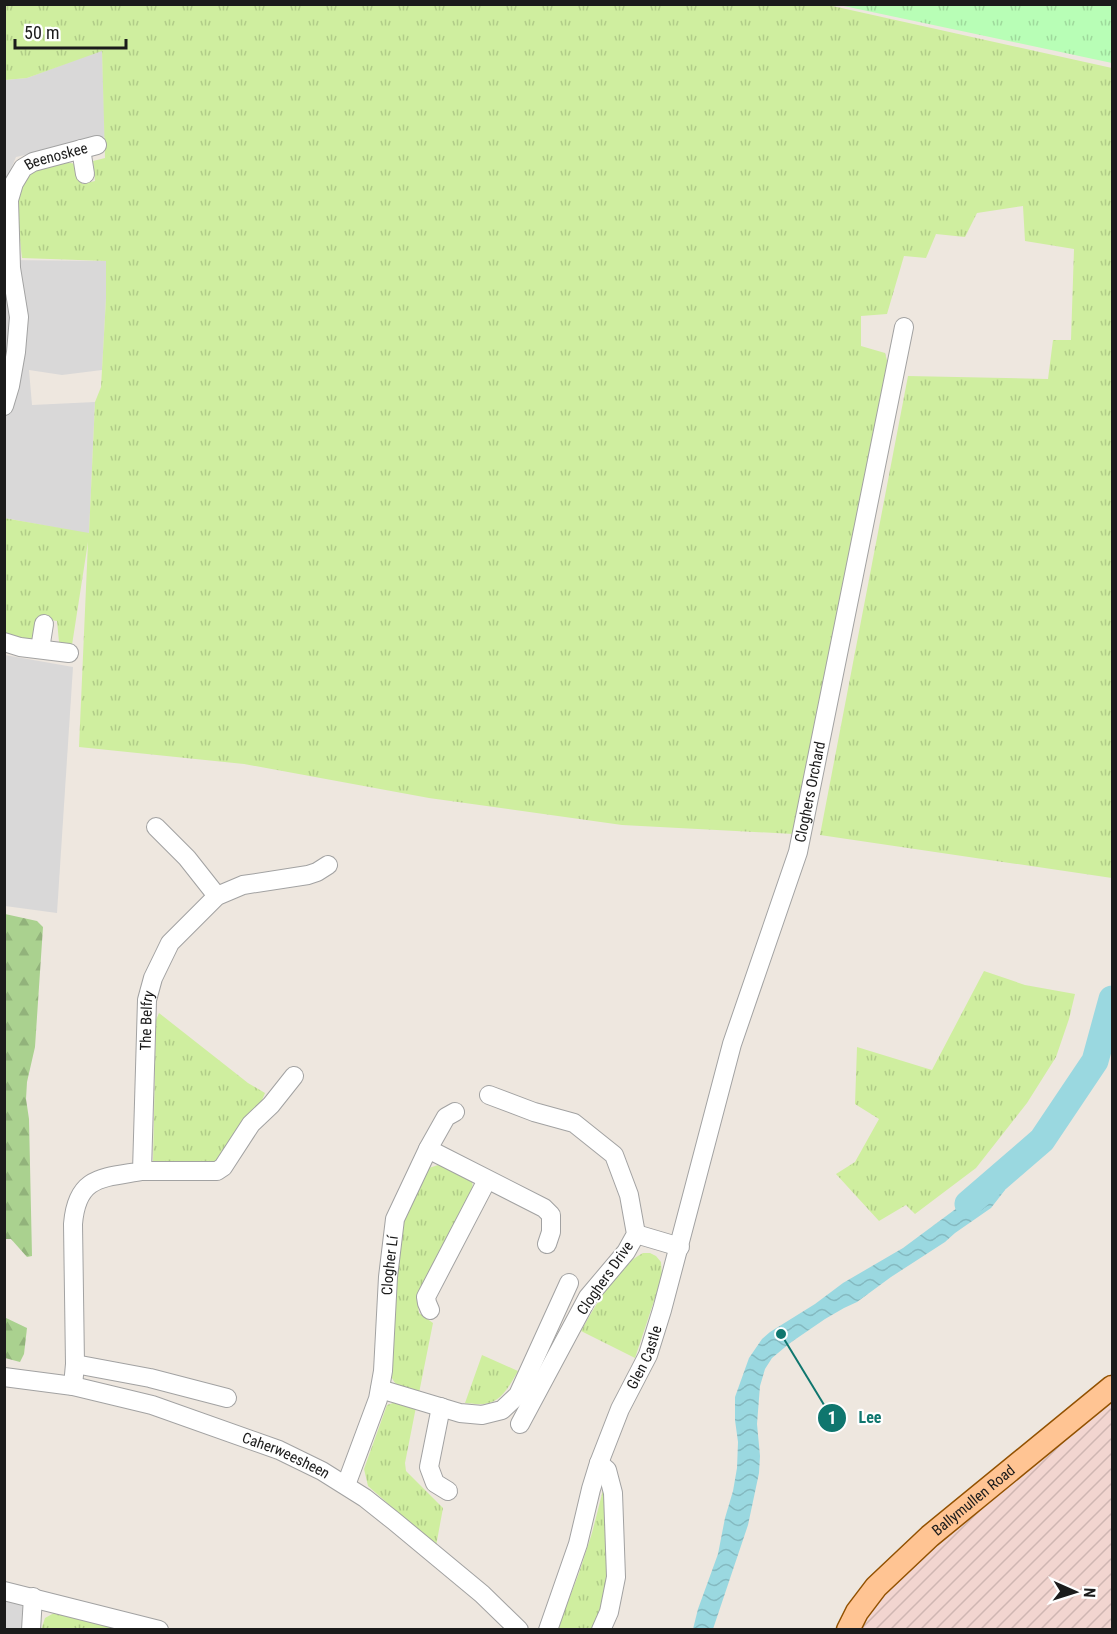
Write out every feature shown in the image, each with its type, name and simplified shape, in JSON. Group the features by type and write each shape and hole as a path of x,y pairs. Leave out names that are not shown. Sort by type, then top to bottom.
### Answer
{"main road":[{"name":"Ballymullen Road","path":"848,1629 857,1612 876,1587 930,1536 1113,1387"}],"street":[{"name":"Beenoskee","path":"4,406 16,352 19,317 11,267 9,200 14,183 23,168 33,162 89,147 85,174"},
{"name":"Cloghers Orchard","path":"680,1247 732,1044 798,852 904,327"},
{"path":"40,650 44,624"},
{"path":"4,642 20,647 69,653"},
{"path":"156,827 187,858 218,896"},
{"name":"The Belfry","path":"142,1171 147,1000 153,978 170,943 218,896 243,885 308,875 328,865"},
{"path":"73,1386 75,1364 72,1224 74,1208 80,1194 90,1183 142,1171 217,1171 224,1167 251,1124 271,1105 294,1076"},
{"name":"Cloghers Drive","path":"489,1095 534,1112 574,1123 615,1155 629,1195 636,1234 626,1252 588,1297 520,1424"},
{"name":"Clogher Lí","path":"346,1485 380,1389 388,1277 395,1219 446,1117 455,1112"},
{"path":"429,1149 544,1208 551,1215 551,1232 547,1244"},
{"path":"430,1310 426,1297 487,1180"},
{"path":"636,1234 680,1247"},
{"name":"Glen Castle","path":"548,1629 578,1544 599,1463 620,1409 648,1355 680,1247"},
{"path":"380,1389 460,1413 482,1415 502,1410 518,1395 569,1283"},
{"path":"75,1364 150,1378 227,1398"},
{"name":"Caherweesheen","path":"4,1377 73,1386 152,1405 279,1450 322,1471 372,1503 482,1594 519,1629"},
{"path":"441,1407 429,1467 435,1483 448,1491"},
{"path":"599,1463 607,1470 613,1493 616,1577 609,1612 601,1629"},
{"path":"4,1591 159,1629"},
{"path":"31,1629 33,1597"}],"shaded area":[{"path":"102,50 105,137 16,157 5,183 5,80 27,78"},
{"path":"4,260 106,261 102,370 62,375 29,370 32,405 95,402 89,534 5,518"},
{"path":"5,655 73,667 57,913 5,906"},
{"path":"1112,1401 1112,1629 860,1630 885,1594 916,1561"},
{"path":"4,1600 24,1606 23,1629 5,1629"}],"green space":[{"path":"5,5 828,5 1112,68 1112,878 820,835 908,376 1048,379 1053,340 1071,340 1074,249 1025,241 1023,206 977,213 965,237 936,234 926,258 904,256 887,314 861,316 861,346 885,353 889,368 794,834 622,825 429,798 244,764 79,747 88,542 72,645 59,642 57,621 39,618 36,644 5,635 4,518 89,533 95,402 101,387 106,261 22,258 18,212 24,179 34,170 71,163 79,165 82,184 95,181 93,161 105,158 102,51 27,78 5,80"},
{"path":"839,5 1112,5 1112,63"},
{"path":"5,914 37,921 43,927 35,1047 27,1082 26,1099 29,1119 32,1256 27,1257 11,1239 5,1239"},
{"path":"984,971 1025,985 1075,994 1056,1057 1027,1103 976,1168 915,1214 906,1205 879,1221 836,1174 855,1162 879,1119 855,1104 857,1047 932,1070"},
{"path":"159,1013 248,1083 265,1093 258,1110 219,1165 153,1162 156,1020"},
{"path":"441,1164 472,1179 473,1191 418,1306 419,1313 433,1323 419,1393 400,1387 392,1378 398,1255 401,1226 429,1168"},
{"path":"643,1253 656,1256 661,1262 662,1277 635,1358 581,1331 615,1277"},
{"path":"4,1317 27,1328 24,1354 20,1362 5,1358"},
{"path":"482,1355 518,1371 498,1399 485,1404 465,1403"},
{"path":"396,1402 416,1407 405,1463 406,1471 443,1508 436,1546 368,1486 364,1469 387,1405"},
{"path":"603,1490 609,1574 601,1614 591,1629 557,1630 579,1573"},
{"path":"54,1613 71,1614 130,1630 41,1630 45,1618"}],"water":[{"path":"992,1175 1005,1190 991,1208 857,1302 825,1319 772,1358 765,1369 760,1386 757,1424 759,1473 748,1525 713,1629 693,1629 718,1554 733,1491 738,1442 735,1397 749,1358 762,1339 770,1332 815,1304 843,1283 903,1248 957,1208"}],"waterway":[{"path":"968,1204 1042,1140 1095,1061 1112,999"}],"place":[{"name":"Lee","path":"781,1334"}]}
